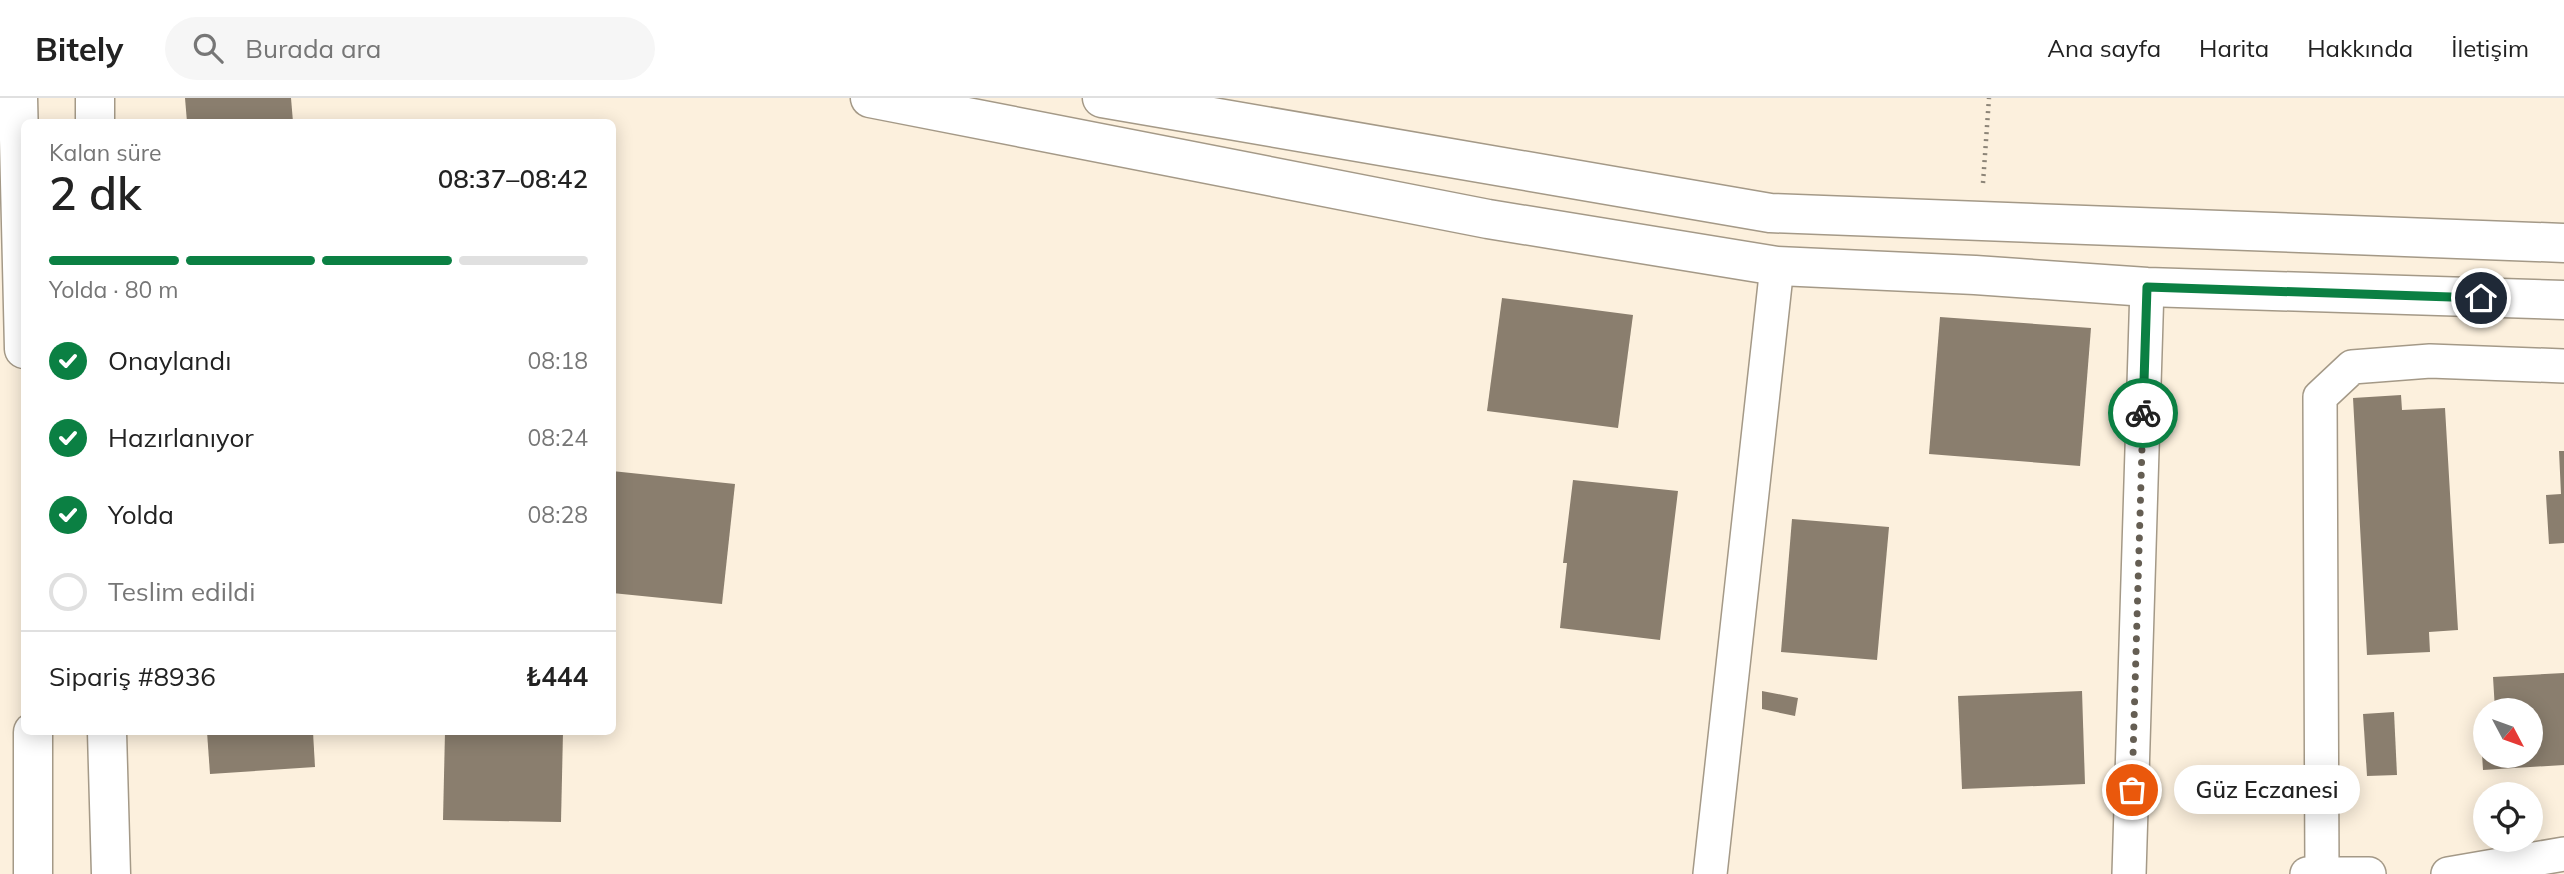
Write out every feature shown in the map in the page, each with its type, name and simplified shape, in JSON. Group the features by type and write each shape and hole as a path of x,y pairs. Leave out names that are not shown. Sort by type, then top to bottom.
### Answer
{"street":[{"path":"18,98 21,224"},
{"path":"95,98 95,119"},
{"path":"870,98 1488,219 1777,267 1976,275 2147,287 2564,300"},
{"path":"1102,98 1770,213 2564,243"},
{"path":"1710,874 1777,267"},
{"path":"2129,874 2147,287"},
{"path":"2322,873 2320,397 2352,367 2430,361 2564,366"},
{"path":"33,735 33,874"},
{"path":"107,735 111,874"},
{"path":"2448,874 2564,853"},
{"path":"2307,874 2369,874"}],"path":[{"path":"1981,219 1989,98"}],"building":[{"path":"185,98 291,98 293,119 187,119"},
{"path":"1502,298 1633,315 1618,428 1487,411"},
{"path":"1940,317 2091,328 2080,466 1929,454"},
{"path":"2401,395 2402,410 2445,408 2458,630 2429,632 2430,652 2367,655 2353,398"},
{"path":"2559,451 2564,451 2564,543 2549,544 2546,495 2561,494"},
{"path":"616,471 735,484 722,604 616,593"},
{"path":"1573,480 1678,491 1660,640 1560,628 1567,563 1563,563"},
{"path":"1792,519 1889,527 1877,660 1781,652"},
{"path":"2564,673 2564,765 2543,766 2543,698 2494,698 2493,677"},
{"path":"1762,691 1798,698 1795,716 1762,709"},
{"path":"2082,691 2085,784 1962,789 1958,696"},
{"path":"2394,712 2397,775 2367,776 2363,714"},
{"path":"207,735 313,735 315,767 210,774"},
{"path":"445,735 563,735 561,822 443,820"},
{"path":"2483,768 2515,768 2483,770"}],"way so far":[{"path":"2132,790 2143,413"}],"place":[{"name":"Güz Eczanesi","path":"2132,790"}],"route":[{"path":"2143,413 2147,287 2481,298"}]}
